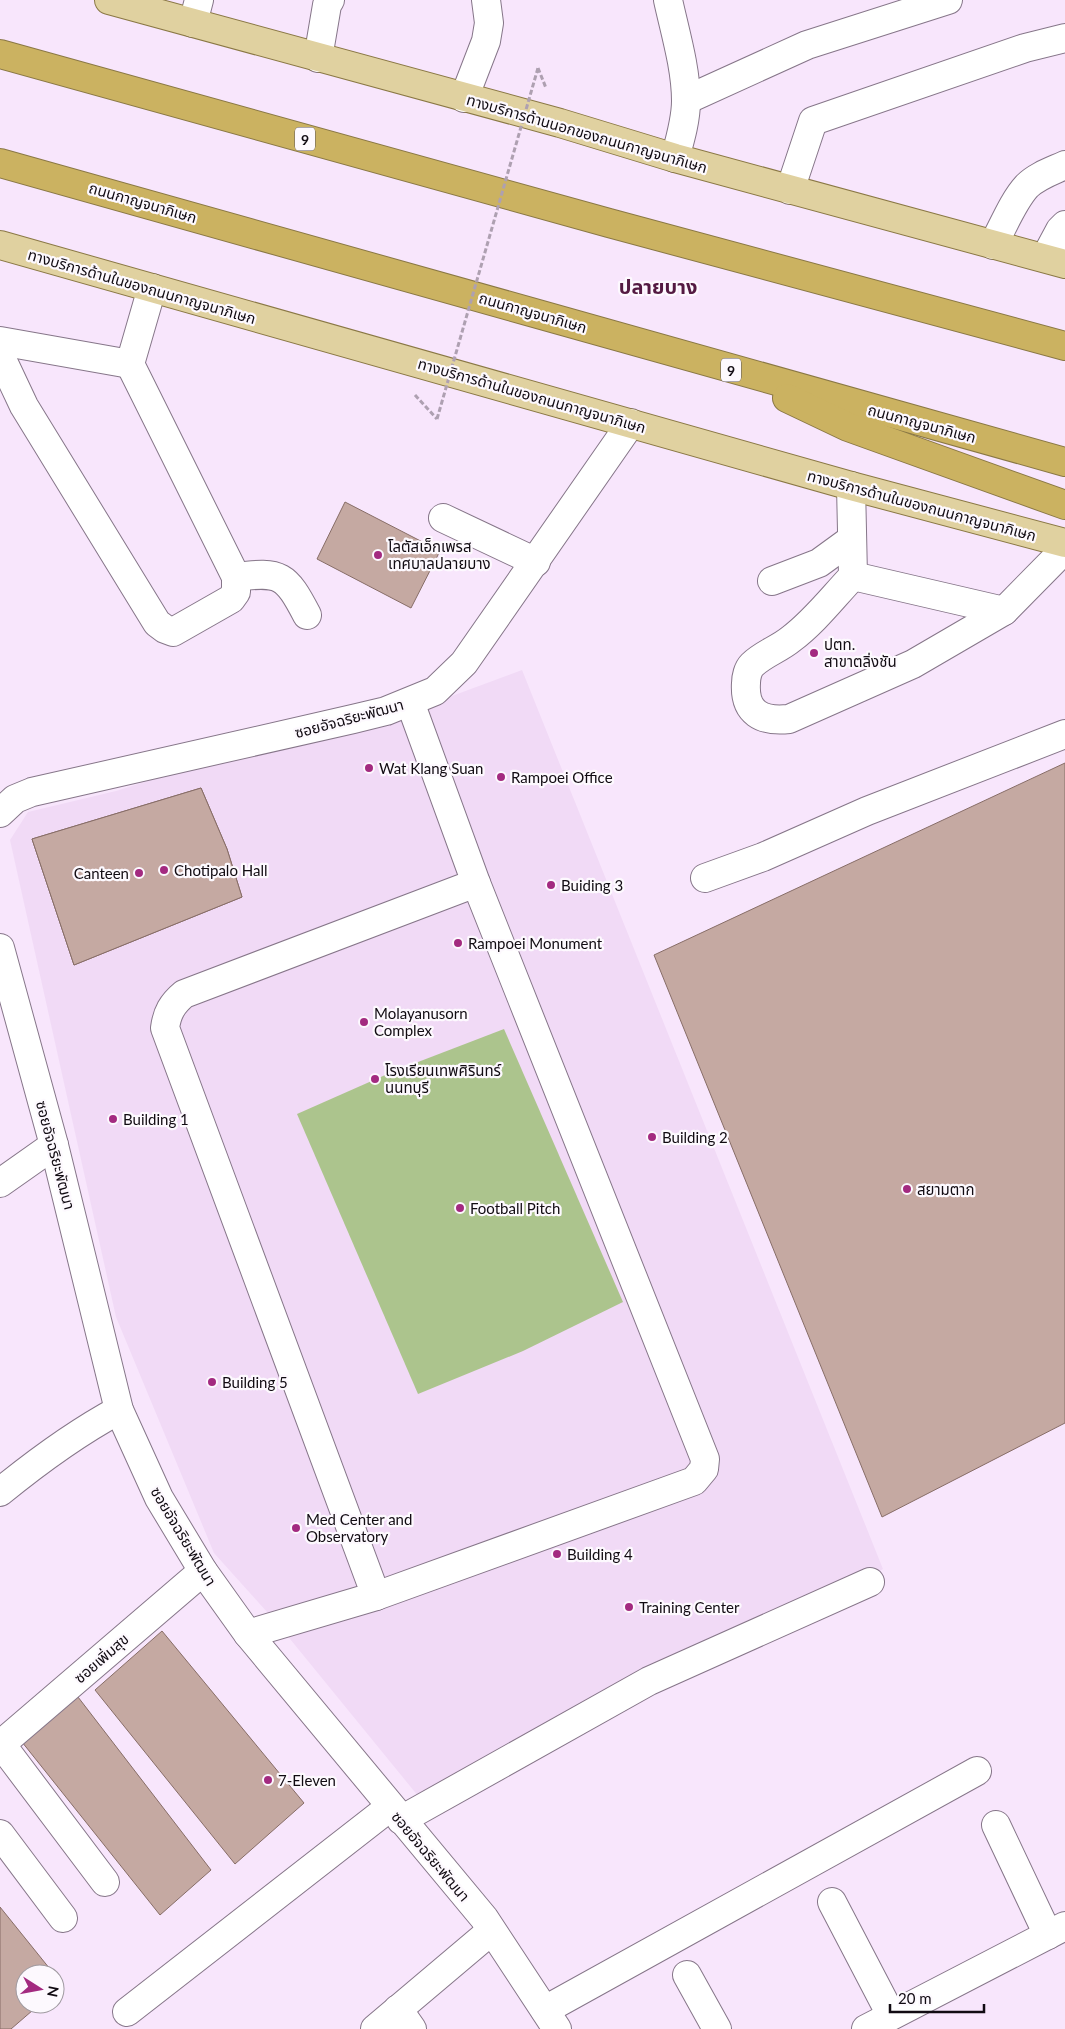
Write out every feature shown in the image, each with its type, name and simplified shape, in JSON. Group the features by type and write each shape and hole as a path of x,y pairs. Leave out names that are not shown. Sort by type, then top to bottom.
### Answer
{"highway":[{"name":"9","path":"0,54 609,223 1065,346"},
{"name":"ถนนกาญจนาภิเษก","path":"0,163 1065,462"},
{"path":"748,374 797,404 848,426 1065,505"}],"main road":[{"name":"ทางบริการด้านนอกของถนนกาญจนาภิเษก","path":"109,0 196,12 318,58 560,124 790,190 1055,261"},
{"name":"ทางบริการด้านในของถนนกาญจนาภิเษก","path":"0,245 851,486 1065,544"}],"street":[{"path":"318,58 327,5 330,0"},
{"path":"464,98 486,41 489,23 486,0"},
{"path":"668,0 679,50 686,100 684,122 675,158"},
{"path":"686,100 806,45 948,0"},
{"path":"790,190 813,121 1025,48 1065,38"},
{"path":"993,245 1027,186 1043,175 1065,165"},
{"path":"1055,261 1060,230 1065,225"},
{"path":"0,355 24,406 157,623 173,632 181,629 232,599 236,592 236,577 130,364 152,288"},
{"path":"0,341 130,364"},
{"name":"ซอยอัจฉริยะพัฒนา","path":"0,813 15,799 32,792 386,711 435,690 464,663 631,423"},
{"path":"851,486 853,576 791,639 750,666 746,679 745,696 754,712 764,718 776,720 789,719 913,664 1004,611 1065,549"},
{"path":"443,518 536,562"},
{"path":"772,580 819,563 852,539"},
{"path":"236,577 258,574 283,578 295,592 307,615"},
{"path":"853,576 1004,611"},
{"path":"248,1634 376,1596 694,1481 704,1470 705,1459 476,883 410,702"},
{"path":"705,878 763,857 867,811 1065,734"},
{"path":"376,1596 165,1028 167,1014 174,1003 184,994 476,883"},
{"name":"ซอยอัจฉริยะพัฒนา","path":"0,948 54,1145 119,1410 159,1498 202,1571 248,1634 484,1918 551,2020"},
{"path":"0,1183 54,1145"},
{"path":"0,1492 37,1462 89,1426 119,1410"},
{"name":"ซอยเพิ่มสุข","path":"1,1745 202,1571"},
{"path":"127,2012 396,1814 649,1682 870,1582"},
{"path":"1,1745 105,1882"},
{"path":"551,2020 977,1771"},
{"path":"866,2029 1057,1930 996,1826"},
{"path":"0,1834 63,1918"},
{"path":"832,1902 891,2015"},
{"path":"375,2029 405,2019 491,1931"},
{"path":"687,1975 717,2029"}],"path":[{"path":"437,418 538,68"}],"shaded area":[{"name":"โรงเรียนเทพศิรินทร์ นนทบุรี","path":"522,670 883,1569 816,1607 423,1802 277,1623 214,1553 116,1317 10,840 28,812 116,791 317,728 425,706"}],"green space":[{"name":"Football Pitch","path":"504,1029 623,1302 523,1351 418,1394 297,1114 392,1072"}],"building":[{"name":"โลตัสเอ็กเพรส เทศบาลปลายบาง","path":"345,502 440,551 411,608 317,559"},
{"name":"สยามตาก","path":"1065,763 1065,1423 882,1517 654,955"},
{"name":"Canteen","path":"201,788 227,849 242,897 74,965 32,839"},
{"name":"Canteen","path":"201,788 227,849 242,897 74,965 32,839"},
{"path":"162,1631 304,1803 235,1864 95,1690"},
{"path":"78,1697 211,1870 160,1915 22,1742"},
{"path":"0,1907 46,1964 15,1964 15,2014 28,2014 11,2029 0,2029"}],"place":[{"name":"โลตัสเอ็กเพรส เทศบาลปลายบาง","path":"378,555"},
{"name":"ปตท. สาขาตลิ่งชัน","path":"814,653"},
{"name":"Wat Klang Suan","path":"369,768"},
{"name":"Rampoei Office","path":"501,777"},
{"name":"Chotipalo Hall","path":"164,870"},
{"name":"Canteen","path":"139,873"},
{"name":"Buiding 3","path":"551,885"},
{"name":"Rampoei Monument","path":"458,943"},
{"name":"Molayanusorn Complex","path":"364,1022"},
{"name":"โรงเรียนเทพศิรินทร์ นนทบุรี","path":"375,1079"},
{"name":"Building 1","path":"113,1119"},
{"name":"Building 2","path":"652,1137"},
{"name":"สยามตาก","path":"907,1189"},
{"name":"Football Pitch","path":"460,1208"},
{"name":"Building 5","path":"212,1382"},
{"name":"Med Center and Observatory","path":"296,1528"},
{"name":"Building 4","path":"557,1554"},
{"name":"Training Center","path":"629,1607"},
{"name":"7-Eleven","path":"268,1780"}],"district":[{"name":"ปลายบาง","path":"658,286"}]}
